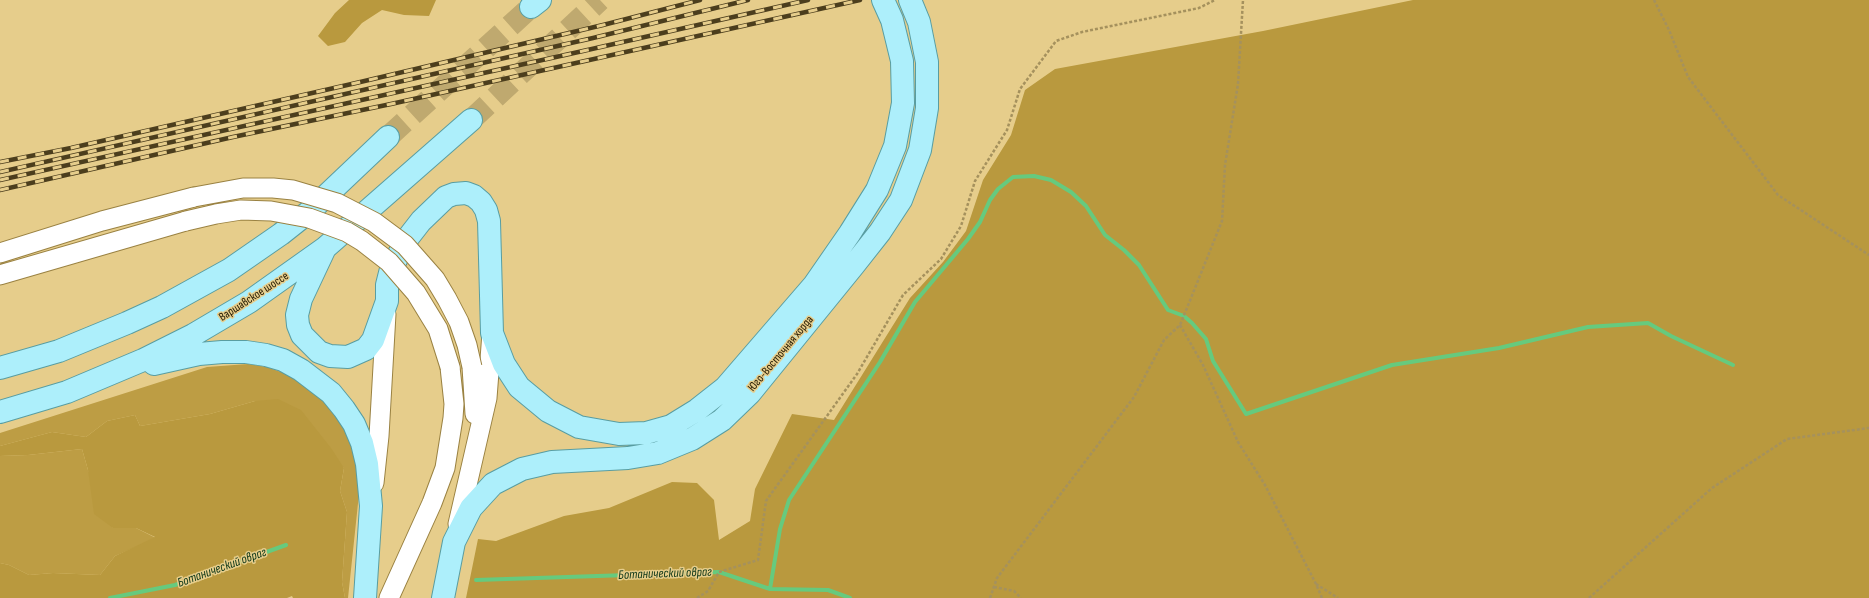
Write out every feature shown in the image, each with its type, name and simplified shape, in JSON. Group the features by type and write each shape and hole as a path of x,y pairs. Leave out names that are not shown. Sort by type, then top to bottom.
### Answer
{"main road":[{"name":"Юго-Восточная хорда","path":"386,301 387,285 391,269 407,239 421,221 446,197 454,194 474,196 481,202 486,210 489,221 492,333 504,364 519,387 548,411 579,427 619,434 646,433 671,426 697,410 730,382 814,285 850,233 877,190 895,146 903,103 902,61 892,20 883,0"},
{"name":"Юго-Восточная хорда","path":"443,598 454,542 471,508 493,484 522,469 552,462 628,458 658,453 692,439 722,420 750,392 880,232 900,200 920,150 927,108 927,62 919,22 910,0"},
{"name":"Варшавское шоссе","path":"0,412 67,392 144,360 214,323 262,293 325,248 471,120"},
{"path":"0,368 59,351 121,326 162,307 229,270 275,239 310,211 388,137"},
{"path":"325,248 301,299 297,315 298,325 302,335 311,346 320,352 339,358 358,354 366,349 373,340 386,301"},
{"path":"110,374 170,360 215,353 246,352 266,355 283,360 301,370 331,393 347,414 362,443 367,464 371,506 365,598"}],"street":[{"path":"0,253 102,222 194,197 243,188 293,190 337,203 374,222 405,245 435,279 459,322 472,366 475,418 472,465"},
{"path":"0,275 186,221 241,210 271,211 309,218 347,232 362,241 389,262 416,293 438,329 450,367 454,404 444,468 432,503 389,598"},
{"path":"371,506 379,436 386,301"},
{"path":"454,542 487,398 492,333"}],"path":[{"path":"697,598 708,591 719,572 758,560 766,501 857,374 903,295 941,259 961,226 975,181 1006,130 1020,89 1056,41 1082,32 1199,8 1215,0"},
{"path":"990,598 997,578 1134,398 1164,340 1180,325 1222,221 1225,165 1238,84 1243,0"},
{"path":"1654,0 1669,30 1688,77 1778,195 1869,255"},
{"path":"1180,325 1203,365 1238,442 1265,486 1322,598"},
{"path":"1589,598 1653,539 1712,488 1786,438 1869,428"},
{"path":"1316,584 1338,598"},
{"path":"994,587 1014,591 1021,598"}],"shaded area":[{"path":"349,0 436,0 429,16 404,15 382,10 362,23 345,42 328,46 318,36 335,13"},
{"path":"1413,0 1869,0 1869,598 466,598 478,539 496,541 564,516 609,508 672,482 697,483 714,500 719,540 750,521 755,489 792,414 834,420 910,298 943,262 966,231 983,180 1011,135 1025,90 1055,69 1263,31"},
{"path":"248,364 267,367 289,375 315,391 333,410 353,442 357,460 359,494 348,598 345,598 342,582 347,512 340,491 344,468 255,401 210,414 140,426 135,415 107,421 86,437 52,432 0,446 0,433 207,367"},
{"path":"278,399 301,410 331,448 344,468 340,491 347,512 342,582 345,598 293,598 292,596 287,598 0,598 0,563 9,565 29,575 53,573 100,575 115,556 155,537 136,528 113,528 94,514 88,470 82,449 28,455 0,456 0,446 52,432 86,437 107,421 135,415 140,426 210,414 255,401"},
{"path":"82,449 88,470 113,528 136,528 156,538 115,556 100,575 53,573 29,575 9,565 0,563 0,456 28,455"}],"waterway":[{"path":"770,589 780,529 789,500 880,362 915,302 968,239 980,222 990,200 998,189 1013,177 1034,176 1051,180 1071,192 1086,206 1105,235 1124,250 1139,265 1168,310 1184,316 1206,339 1213,361 1246,414 1392,365 1499,348 1588,327 1648,323 1671,336 1733,365"},
{"name":"Ботанический овраг","path":"110,598 175,585 286,545"},
{"name":"Ботанический овраг","path":"476,580 719,572 770,589 828,590 850,598"}],"tunnel":[{"path":"471,120 600,0"},
{"path":"388,137 531,7"}],"railway":[{"path":"0,162 71,148 356,83 603,25 700,0"},
{"path":"0,172 593,38 748,0"},
{"path":"0,180 808,0"},
{"path":"0,190 233,137 391,104 860,0"}]}
